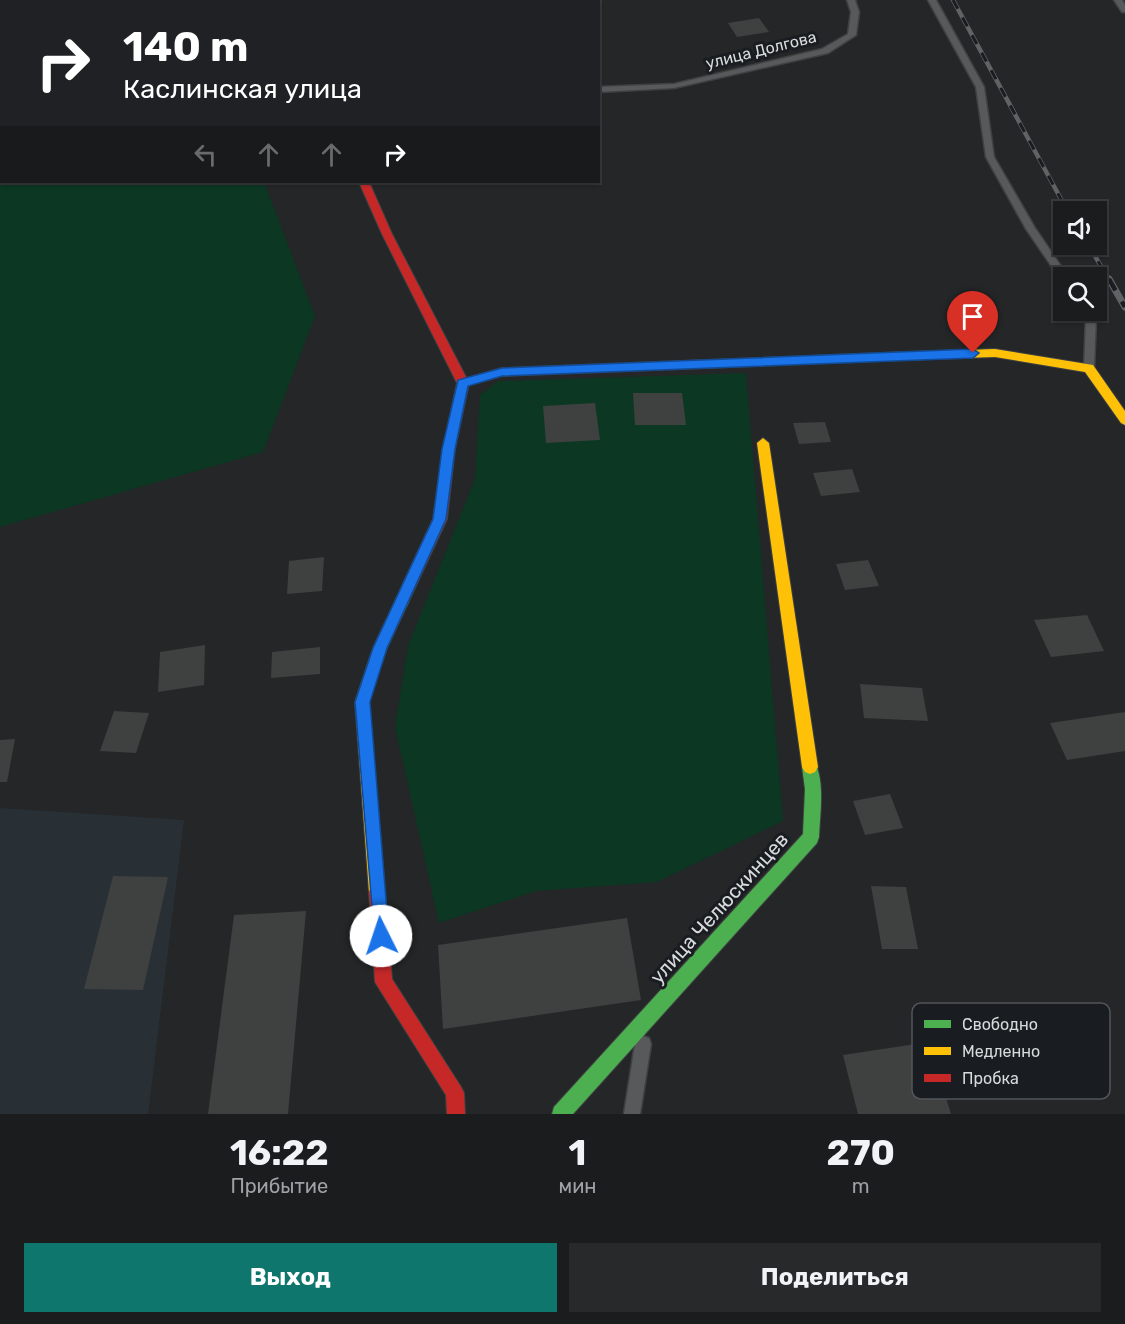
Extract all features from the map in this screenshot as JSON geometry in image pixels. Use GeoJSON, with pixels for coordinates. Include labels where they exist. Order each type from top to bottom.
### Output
{"type":"FeatureCollection","features":[{"type":"Feature","properties":{"kind":"street"},"geometry":{"type":"LineString","coordinates":[[364,183],[387,234],[463,383],[449,449],[440,519],[380,648],[362,702],[384,982],[455,1094],[456,1114]]}},
{"type":"Feature","properties":{"kind":"street"},"geometry":{"type":"LineString","coordinates":[[463,383],[502,372],[995,353],[1089,368],[1125,420]]}},
{"type":"Feature","properties":{"kind":"street","name":"улица Челюскинцев"},"geometry":{"type":"LineString","coordinates":[[561,1114],[811,837],[813,789],[763,443]]}},
{"type":"Feature","properties":{"kind":"lane","name":"улица Долгова"},"geometry":{"type":"LineString","coordinates":[[600,90],[674,86],[825,51],[852,35],[855,12],[851,0]]}},
{"type":"Feature","properties":{"kind":"lane"},"geometry":{"type":"LineString","coordinates":[[932,0],[980,87],[990,157],[1031,229],[1057,267]]}},
{"type":"Feature","properties":{"kind":"lane"},"geometry":{"type":"LineString","coordinates":[[1118,0],[1125,10]]}},
{"type":"Feature","properties":{"kind":"lane"},"geometry":{"type":"LineString","coordinates":[[1089,368],[1091,321]]}},
{"type":"Feature","properties":{"kind":"lane"},"geometry":{"type":"LineString","coordinates":[[632,1114],[646,1020]]}},
{"type":"Feature","properties":{"kind":"shaded area"},"geometry":{"type":"Polygon","coordinates":[[[0,808],[184,820],[148,1114],[0,1114],[0,808]]]}},
{"type":"Feature","properties":{"kind":"green space"},"geometry":{"type":"Polygon","coordinates":[[[0,183],[264,183],[315,316],[263,452],[0,527],[0,183]]]}},
{"type":"Feature","properties":{"kind":"green space"},"geometry":{"type":"Polygon","coordinates":[[[746,373],[783,821],[657,882],[536,891],[439,923],[395,727],[408,646],[475,479],[480,395],[498,381],[746,373]]]}},
{"type":"Feature","properties":{"kind":"building"},"geometry":{"type":"Polygon","coordinates":[[[759,18],[769,32],[737,37],[728,23],[759,18]]]}},
{"type":"Feature","properties":{"kind":"building"},"geometry":{"type":"Polygon","coordinates":[[[633,393],[682,393],[686,425],[635,425],[633,393]]]}},
{"type":"Feature","properties":{"kind":"building"},"geometry":{"type":"Polygon","coordinates":[[[595,403],[600,440],[546,443],[543,406],[595,403]]]}},
{"type":"Feature","properties":{"kind":"building"},"geometry":{"type":"Polygon","coordinates":[[[825,422],[831,442],[799,444],[793,423],[825,422]]]}},
{"type":"Feature","properties":{"kind":"building"},"geometry":{"type":"Polygon","coordinates":[[[852,469],[860,492],[821,496],[813,473],[852,469]]]}},
{"type":"Feature","properties":{"kind":"building"},"geometry":{"type":"Polygon","coordinates":[[[324,557],[322,591],[287,594],[289,561],[324,557]]]}},
{"type":"Feature","properties":{"kind":"building"},"geometry":{"type":"Polygon","coordinates":[[[868,560],[879,586],[845,590],[836,564],[868,560]]]}},
{"type":"Feature","properties":{"kind":"building"},"geometry":{"type":"Polygon","coordinates":[[[1087,615],[1104,651],[1051,657],[1034,620],[1087,615]]]}},
{"type":"Feature","properties":{"kind":"building"},"geometry":{"type":"Polygon","coordinates":[[[205,645],[204,685],[158,692],[160,652],[205,645]]]}},
{"type":"Feature","properties":{"kind":"building"},"geometry":{"type":"Polygon","coordinates":[[[320,647],[320,674],[271,678],[272,652],[320,647]]]}},
{"type":"Feature","properties":{"kind":"building"},"geometry":{"type":"Polygon","coordinates":[[[860,684],[922,688],[928,721],[864,718],[860,684]]]}},
{"type":"Feature","properties":{"kind":"building"},"geometry":{"type":"Polygon","coordinates":[[[114,711],[149,713],[136,753],[100,751],[114,711]]]}},
{"type":"Feature","properties":{"kind":"building"},"geometry":{"type":"Polygon","coordinates":[[[1125,712],[1125,751],[1067,760],[1050,723],[1125,712]]]}},
{"type":"Feature","properties":{"kind":"building"},"geometry":{"type":"Polygon","coordinates":[[[15,739],[7,782],[0,782],[0,740],[15,739]]]}},
{"type":"Feature","properties":{"kind":"building"},"geometry":{"type":"Polygon","coordinates":[[[890,794],[903,828],[865,835],[853,801],[890,794]]]}},
{"type":"Feature","properties":{"kind":"building"},"geometry":{"type":"Polygon","coordinates":[[[113,876],[168,877],[143,990],[84,989],[113,876]]]}},
{"type":"Feature","properties":{"kind":"building"},"geometry":{"type":"Polygon","coordinates":[[[871,886],[906,887],[918,949],[882,949],[871,886]]]}},
{"type":"Feature","properties":{"kind":"building"},"geometry":{"type":"Polygon","coordinates":[[[306,911],[288,1114],[208,1114],[234,915],[306,911]]]}},
{"type":"Feature","properties":{"kind":"building"},"geometry":{"type":"Polygon","coordinates":[[[627,918],[641,1000],[443,1029],[438,945],[627,918]]]}},
{"type":"Feature","properties":{"kind":"building"},"geometry":{"type":"Polygon","coordinates":[[[912,1045],[912,1099],[946,1099],[951,1114],[858,1114],[843,1055],[912,1045]]]}},
{"type":"Feature","properties":{"kind":"railway"},"geometry":{"type":"LineString","coordinates":[[953,0],[1062,201]]}},
{"type":"Feature","properties":{"kind":"railway"},"geometry":{"type":"LineString","coordinates":[[1094,255],[1109,280]]}},
{"type":"Feature","properties":{"kind":"railway"},"geometry":{"type":"LineString","coordinates":[[1109,279],[1125,307]]}},
{"type":"Feature","properties":{"kind":"traffic: fast"},"geometry":{"type":"LineString","coordinates":[[463,383],[502,372],[932,355]]}},
{"type":"Feature","properties":{"kind":"traffic: fast"},"geometry":{"type":"LineString","coordinates":[[561,1114],[811,837],[813,789],[810,767]]}},
{"type":"Feature","properties":{"kind":"traffic: slow"},"geometry":{"type":"LineString","coordinates":[[932,355],[995,353],[1089,368],[1125,420]]}},
{"type":"Feature","properties":{"kind":"traffic: slow"},"geometry":{"type":"LineString","coordinates":[[763,443],[810,767]]}},
{"type":"Feature","properties":{"kind":"traffic: slow"},"geometry":{"type":"LineString","coordinates":[[377,892],[362,702],[380,648],[402,601]]}},
{"type":"Feature","properties":{"kind":"traffic: jam"},"geometry":{"type":"LineString","coordinates":[[364,183],[387,234],[463,383],[449,449],[440,519],[402,601]]}},
{"type":"Feature","properties":{"kind":"traffic: jam"},"geometry":{"type":"LineString","coordinates":[[377,892],[384,982],[455,1093],[456,1114]]}},
{"type":"Feature","properties":{"kind":"route"},"geometry":{"type":"LineString","coordinates":[[381,936],[362,702],[380,648],[440,519],[449,449],[463,383],[502,372],[973,353]]}}]}
